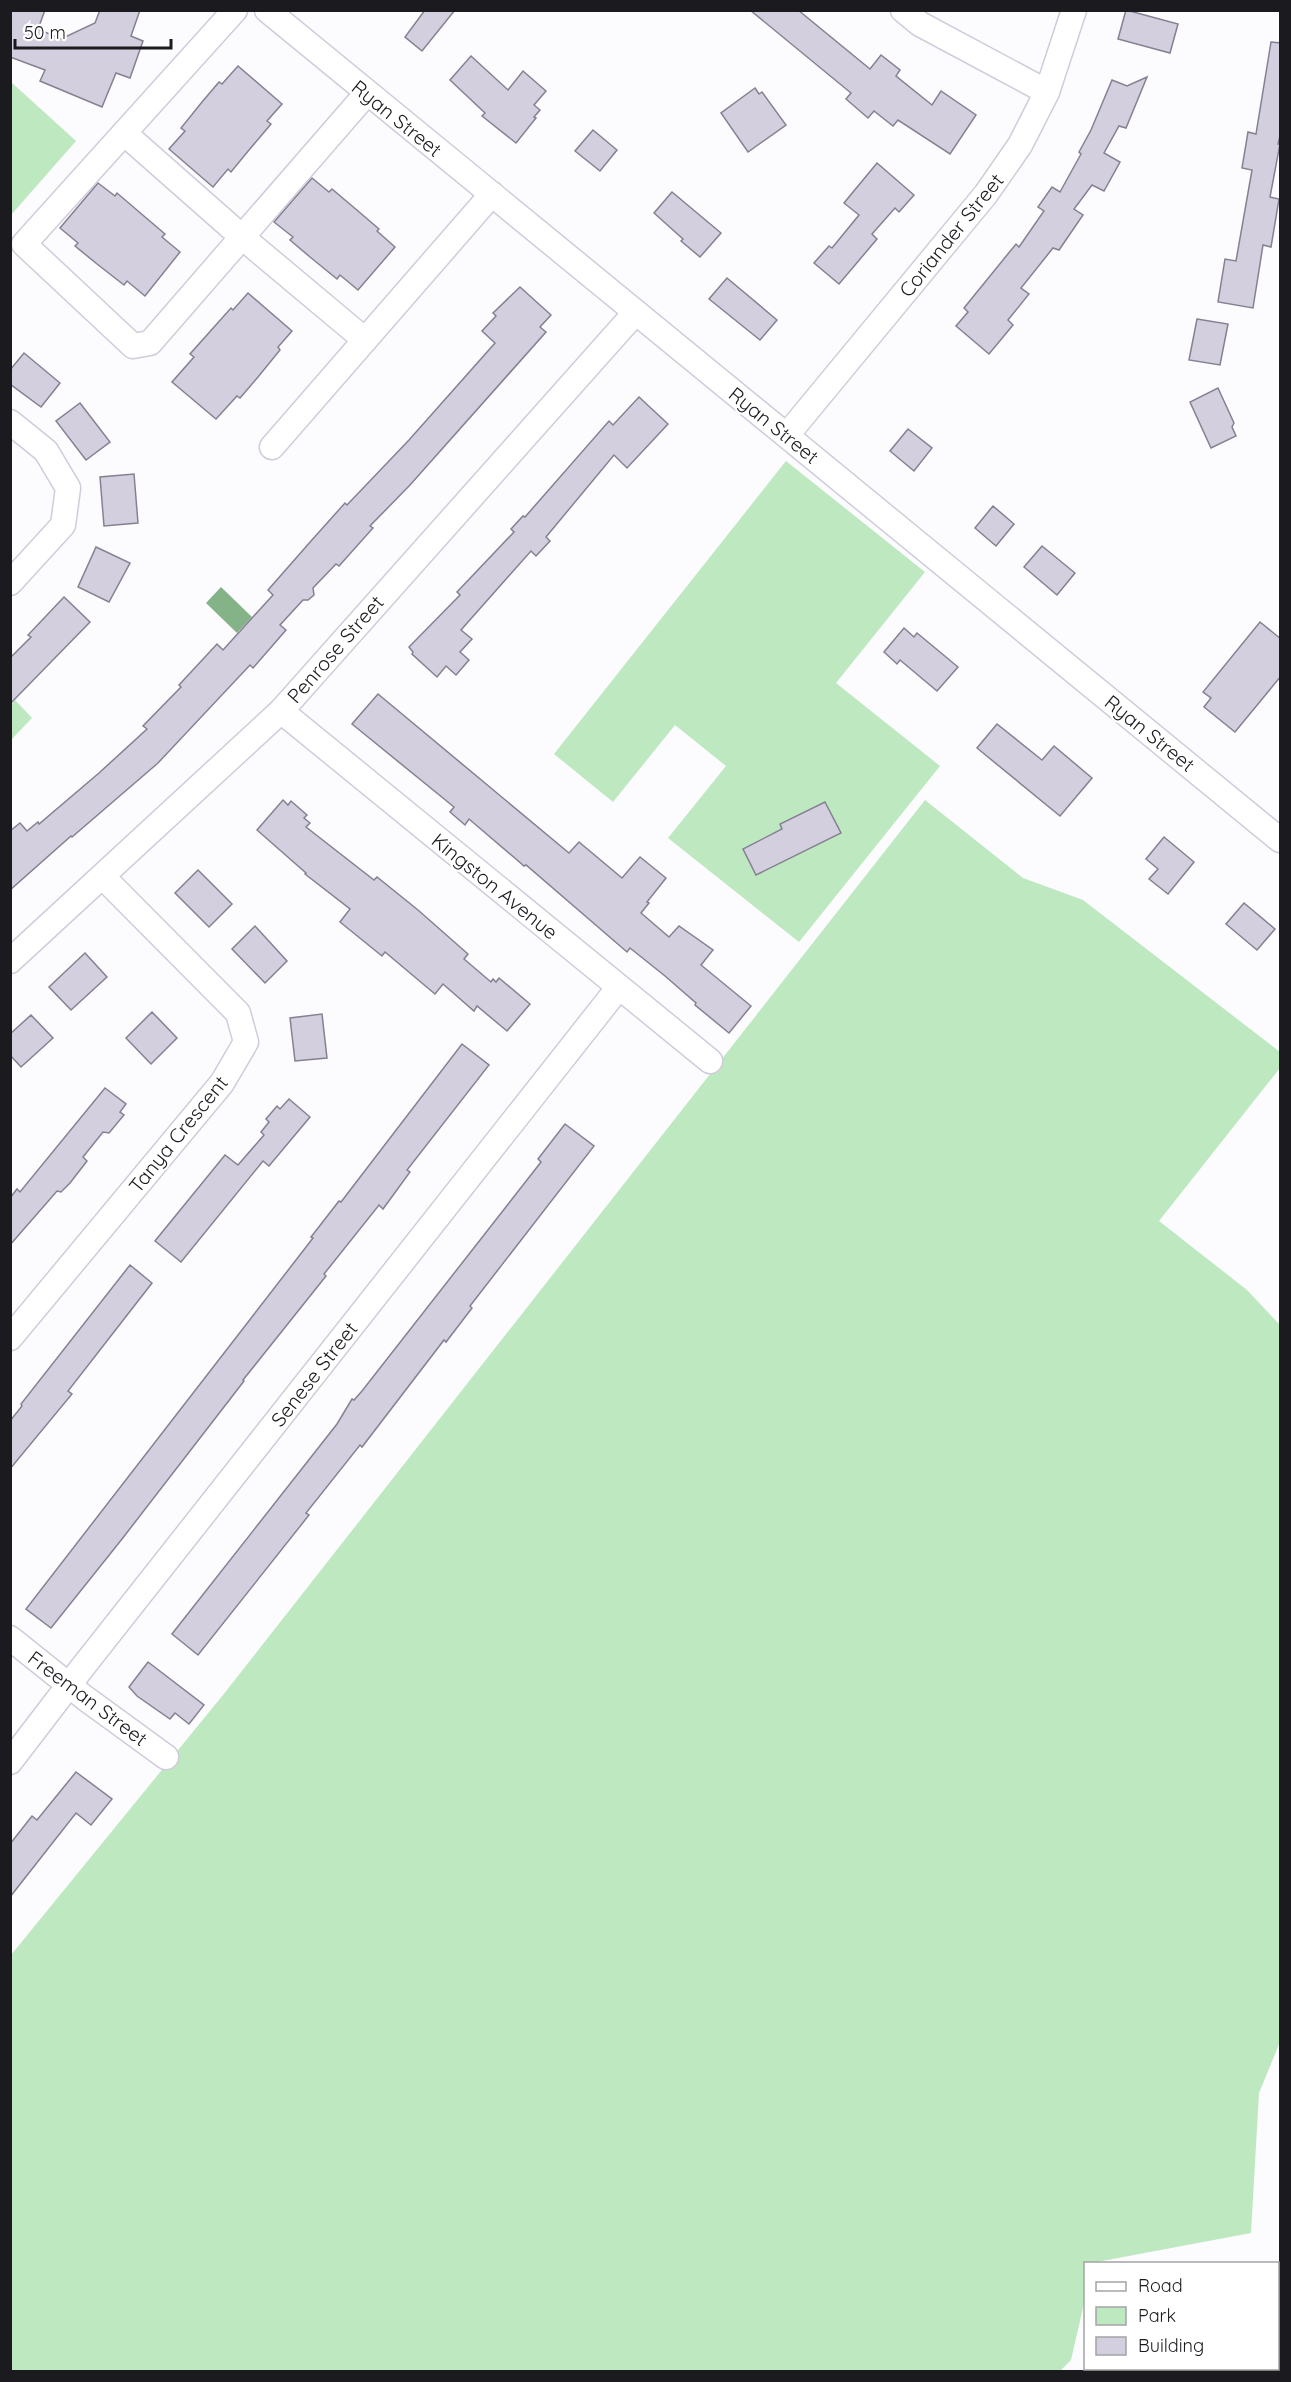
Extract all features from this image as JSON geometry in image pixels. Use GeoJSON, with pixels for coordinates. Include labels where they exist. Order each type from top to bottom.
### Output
{"type":"FeatureCollection","features":[{"type":"Feature","properties":{"kind":"street"},"geometry":{"type":"LineString","coordinates":[[235,10],[24,244],[133,346],[150,343],[367,93]]}},
{"type":"Feature","properties":{"kind":"street","name":"Ryan Street"},"geometry":{"type":"LineString","coordinates":[[267,10],[1281,840]]}},
{"type":"Feature","properties":{"kind":"street"},"geometry":{"type":"LineString","coordinates":[[903,10],[920,24],[1047,92]]}},
{"type":"Feature","properties":{"kind":"street","name":"Coriander Street"},"geometry":{"type":"LineString","coordinates":[[787,435],[986,194],[1020,145],[1047,92],[1074,10]]}},
{"type":"Feature","properties":{"kind":"street"},"geometry":{"type":"LineString","coordinates":[[124,133],[242,237],[365,340]]}},
{"type":"Feature","properties":{"kind":"street"},"geometry":{"type":"LineString","coordinates":[[272,447],[492,194]]}},
{"type":"Feature","properties":{"kind":"street","name":"Penrose Street"},"geometry":{"type":"LineString","coordinates":[[10,961],[280,711],[635,313]]}},
{"type":"Feature","properties":{"kind":"street"},"geometry":{"type":"LineString","coordinates":[[10,422],[46,451],[68,488],[63,525],[10,582]]}},
{"type":"Feature","properties":{"kind":"street","name":"Kingston Avenue"},"geometry":{"type":"LineString","coordinates":[[280,711],[710,1061]]}},
{"type":"Feature","properties":{"kind":"street","name":"Tanya Crescent"},"geometry":{"type":"LineString","coordinates":[[10,1338],[222,1083],[246,1042],[238,1013],[103,877]]}},
{"type":"Feature","properties":{"kind":"street","name":"Senese Street"},"geometry":{"type":"LineString","coordinates":[[10,1762],[619,987]]}},
{"type":"Feature","properties":{"kind":"street","name":"Freeman Street"},"geometry":{"type":"LineString","coordinates":[[10,1638],[166,1757]]}},
{"type":"Feature","properties":{"kind":"green space"},"geometry":{"type":"Polygon","coordinates":[[[11,82],[76,141],[11,215],[11,82]]]}},
{"type":"Feature","properties":{"kind":"green space"},"geometry":{"type":"Polygon","coordinates":[[[786,461],[925,572],[836,683],[940,766],[799,942],[668,838],[726,766],[675,725],[613,802],[554,754],[786,461]]]}},
{"type":"Feature","properties":{"kind":"green space"},"geometry":{"type":"Polygon","coordinates":[[[15,700],[32,718],[11,740],[11,705],[15,700]]]}},
{"type":"Feature","properties":{"kind":"green space"},"geometry":{"type":"Polygon","coordinates":[[[925,800],[1023,878],[1083,900],[1280,1052],[1280,1068],[1159,1221],[1247,1290],[1280,1325],[1280,2042],[1259,2093],[1251,2233],[1097,2262],[1084,2262],[1084,2303],[1071,2360],[1060,2371],[11,2372],[11,1955],[223,1695],[925,800]]]}},
{"type":"Feature","properties":{"kind":"shaded area"},"geometry":{"type":"Polygon","coordinates":[[[221,587],[252,617],[237,633],[206,603],[221,587]]]}},
{"type":"Feature","properties":{"kind":"building"},"geometry":{"type":"Polygon","coordinates":[[[10,10],[45,10],[38,29],[61,39],[95,23],[100,10],[140,10],[131,36],[143,41],[130,78],[116,73],[102,107],[40,81],[45,70],[10,57],[10,10]]]}},
{"type":"Feature","properties":{"kind":"building"},"geometry":{"type":"Polygon","coordinates":[[[425,10],[455,10],[422,51],[405,37],[425,10]]]}},
{"type":"Feature","properties":{"kind":"building"},"geometry":{"type":"Polygon","coordinates":[[[750,10],[798,10],[870,69],[881,55],[900,70],[896,76],[932,105],[941,91],[976,115],[950,154],[898,120],[893,126],[874,111],[868,118],[846,99],[851,93],[750,10]]]}},
{"type":"Feature","properties":{"kind":"building"},"geometry":{"type":"Polygon","coordinates":[[[1126,10],[1178,24],[1170,53],[1118,39],[1126,10]]]}},
{"type":"Feature","properties":{"kind":"building"},"geometry":{"type":"Polygon","coordinates":[[[1271,42],[1281,43],[1281,132],[1270,197],[1279,199],[1271,247],[1263,245],[1253,308],[1218,302],[1225,259],[1236,261],[1252,170],[1242,168],[1248,132],[1256,134],[1271,42]]]}},
{"type":"Feature","properties":{"kind":"building"},"geometry":{"type":"Polygon","coordinates":[[[471,56],[508,90],[523,71],[546,91],[534,105],[540,110],[534,117],[536,118],[516,143],[482,116],[485,113],[450,80],[471,56]]]}},
{"type":"Feature","properties":{"kind":"building"},"geometry":{"type":"Polygon","coordinates":[[[238,66],[282,104],[267,121],[271,124],[231,172],[228,169],[213,187],[169,149],[185,131],[181,128],[202,102],[219,82],[222,84],[238,66]]]}},
{"type":"Feature","properties":{"kind":"building"},"geometry":{"type":"Polygon","coordinates":[[[1147,77],[1126,128],[1119,126],[1104,153],[1120,162],[1104,191],[1092,185],[1074,209],[1083,215],[1059,250],[1053,248],[1021,288],[1029,294],[1008,320],[1013,325],[989,354],[956,326],[968,312],[964,308],[1016,244],[1019,247],[1044,211],[1038,207],[1052,187],[1060,192],[1081,154],[1079,152],[1112,80],[1127,86],[1147,77]]]}},
{"type":"Feature","properties":{"kind":"building"},"geometry":{"type":"Polygon","coordinates":[[[755,88],[759,94],[762,92],[786,125],[748,152],[721,113],[755,88]]]}},
{"type":"Feature","properties":{"kind":"building"},"geometry":{"type":"Polygon","coordinates":[[[593,130],[617,150],[600,171],[575,151],[593,130]]]}},
{"type":"Feature","properties":{"kind":"building"},"geometry":{"type":"Polygon","coordinates":[[[877,163],[914,195],[899,212],[895,208],[872,234],[877,239],[839,284],[814,263],[829,246],[832,248],[859,215],[844,203],[877,163]]]}},
{"type":"Feature","properties":{"kind":"building"},"geometry":{"type":"Polygon","coordinates":[[[312,178],[329,192],[332,189],[379,229],[377,231],[395,247],[358,290],[340,275],[337,279],[290,240],[293,237],[274,222],[312,178]]]}},
{"type":"Feature","properties":{"kind":"building"},"geometry":{"type":"Polygon","coordinates":[[[98,183],[115,196],[117,193],[165,234],[162,237],[180,252],[145,296],[127,281],[124,285],[97,264],[75,246],[78,243],[60,228],[98,183]]]}},
{"type":"Feature","properties":{"kind":"building"},"geometry":{"type":"Polygon","coordinates":[[[672,192],[721,233],[700,257],[654,213],[672,192]]]}},
{"type":"Feature","properties":{"kind":"building"},"geometry":{"type":"Polygon","coordinates":[[[727,278],[777,320],[760,340],[709,299],[727,278]]]}},
{"type":"Feature","properties":{"kind":"building"},"geometry":{"type":"Polygon","coordinates":[[[520,287],[551,315],[540,327],[546,332],[410,485],[370,526],[373,528],[339,566],[336,564],[313,588],[314,595],[308,600],[303,600],[280,625],[286,630],[253,668],[250,665],[158,763],[10,890],[10,831],[20,823],[27,831],[38,822],[39,824],[147,729],[143,726],[181,687],[179,685],[217,644],[223,650],[273,595],[268,590],[311,541],[345,503],[347,505],[409,440],[495,343],[482,331],[496,316],[493,313],[520,287]]]}},
{"type":"Feature","properties":{"kind":"building"},"geometry":{"type":"Polygon","coordinates":[[[248,293],[292,331],[278,347],[280,350],[240,398],[237,396],[216,419],[172,382],[194,357],[190,354],[231,308],[233,310],[248,293]]]}},
{"type":"Feature","properties":{"kind":"building"},"geometry":{"type":"Polygon","coordinates":[[[1197,319],[1228,324],[1220,365],[1189,360],[1197,319]]]}},
{"type":"Feature","properties":{"kind":"building"},"geometry":{"type":"Polygon","coordinates":[[[24,353],[60,383],[41,407],[10,384],[10,370],[24,353]]]}},
{"type":"Feature","properties":{"kind":"building"},"geometry":{"type":"Polygon","coordinates":[[[1218,388],[1234,423],[1232,427],[1236,436],[1211,448],[1190,402],[1218,388]]]}},
{"type":"Feature","properties":{"kind":"building"},"geometry":{"type":"Polygon","coordinates":[[[639,397],[668,424],[627,468],[614,455],[546,537],[550,541],[536,556],[531,551],[461,630],[472,639],[460,652],[469,660],[456,675],[446,666],[437,677],[412,654],[409,647],[460,595],[457,592],[514,532],[511,529],[523,516],[525,517],[609,421],[613,425],[639,397]]]}},
{"type":"Feature","properties":{"kind":"building"},"geometry":{"type":"Polygon","coordinates":[[[80,403],[110,442],[86,460],[56,421],[80,403]]]}},
{"type":"Feature","properties":{"kind":"building"},"geometry":{"type":"Polygon","coordinates":[[[908,429],[932,448],[914,471],[890,451],[908,429]]]}},
{"type":"Feature","properties":{"kind":"building"},"geometry":{"type":"Polygon","coordinates":[[[134,474],[138,523],[104,526],[100,477],[134,474]]]}},
{"type":"Feature","properties":{"kind":"building"},"geometry":{"type":"Polygon","coordinates":[[[993,506],[1014,524],[996,546],[975,528],[993,506]]]}},
{"type":"Feature","properties":{"kind":"building"},"geometry":{"type":"Polygon","coordinates":[[[1042,546],[1075,573],[1057,595],[1024,567],[1042,546]]]}},
{"type":"Feature","properties":{"kind":"building"},"geometry":{"type":"Polygon","coordinates":[[[96,547],[130,563],[109,602],[78,587],[96,547]]]}},
{"type":"Feature","properties":{"kind":"building"},"geometry":{"type":"Polygon","coordinates":[[[64,597],[90,622],[10,704],[10,658],[31,637],[28,635],[64,597]]]}},
{"type":"Feature","properties":{"kind":"building"},"geometry":{"type":"Polygon","coordinates":[[[1260,622],[1281,639],[1281,676],[1235,732],[1204,707],[1211,698],[1203,692],[1260,622]]]}},
{"type":"Feature","properties":{"kind":"building"},"geometry":{"type":"Polygon","coordinates":[[[904,628],[914,637],[917,633],[958,667],[937,691],[900,660],[897,664],[884,652],[904,628]]]}},
{"type":"Feature","properties":{"kind":"building"},"geometry":{"type":"Polygon","coordinates":[[[378,694],[569,853],[579,842],[622,878],[640,857],[666,878],[641,913],[669,937],[679,926],[713,950],[701,965],[751,1006],[729,1033],[665,976],[630,948],[627,952],[469,819],[465,825],[450,812],[454,807],[352,724],[378,694]]]}},
{"type":"Feature","properties":{"kind":"building"},"geometry":{"type":"Polygon","coordinates":[[[997,724],[1042,760],[1054,746],[1092,778],[1060,816],[977,748],[997,724]]]}},
{"type":"Feature","properties":{"kind":"building"},"geometry":{"type":"Polygon","coordinates":[[[283,800],[288,805],[291,801],[307,815],[304,818],[310,823],[306,827],[374,880],[377,877],[418,910],[468,954],[464,959],[491,982],[493,979],[496,982],[499,978],[530,1004],[507,1031],[477,1006],[474,1011],[443,984],[435,994],[385,952],[382,956],[340,922],[350,909],[305,874],[257,830],[283,800]]]}},
{"type":"Feature","properties":{"kind":"building"},"geometry":{"type":"Polygon","coordinates":[[[825,802],[841,833],[756,875],[743,849],[782,829],[780,824],[825,802]]]}},
{"type":"Feature","properties":{"kind":"building"},"geometry":{"type":"Polygon","coordinates":[[[1164,837],[1194,862],[1168,894],[1149,879],[1158,869],[1146,859],[1164,837]]]}},
{"type":"Feature","properties":{"kind":"building"},"geometry":{"type":"Polygon","coordinates":[[[198,870],[232,904],[209,927],[175,893],[198,870]]]}},
{"type":"Feature","properties":{"kind":"building"},"geometry":{"type":"Polygon","coordinates":[[[1244,903],[1275,929],[1257,950],[1226,924],[1244,903]]]}},
{"type":"Feature","properties":{"kind":"building"},"geometry":{"type":"Polygon","coordinates":[[[255,926],[287,961],[265,983],[232,949],[255,926]]]}},
{"type":"Feature","properties":{"kind":"building"},"geometry":{"type":"Polygon","coordinates":[[[85,953],[107,977],[71,1010],[49,987],[85,953]]]}},
{"type":"Feature","properties":{"kind":"building"},"geometry":{"type":"Polygon","coordinates":[[[152,1012],[177,1038],[151,1064],[126,1038],[152,1012]]]}},
{"type":"Feature","properties":{"kind":"building"},"geometry":{"type":"Polygon","coordinates":[[[322,1014],[327,1058],[295,1061],[290,1018],[322,1014]]]}},
{"type":"Feature","properties":{"kind":"building"},"geometry":{"type":"Polygon","coordinates":[[[31,1015],[53,1038],[21,1067],[10,1055],[10,1034],[31,1015]]]}},
{"type":"Feature","properties":{"kind":"building"},"geometry":{"type":"Polygon","coordinates":[[[462,1044],[489,1065],[407,1170],[410,1172],[383,1209],[379,1205],[324,1274],[326,1276],[51,1628],[26,1609],[462,1044]]]}},
{"type":"Feature","properties":{"kind":"building"},"geometry":{"type":"Polygon","coordinates":[[[105,1088],[126,1104],[120,1112],[124,1115],[109,1133],[103,1132],[83,1157],[87,1161],[70,1183],[61,1192],[57,1191],[10,1245],[10,1198],[17,1189],[20,1192],[105,1088]]]}},
{"type":"Feature","properties":{"kind":"building"},"geometry":{"type":"Polygon","coordinates":[[[289,1099],[310,1117],[269,1166],[263,1161],[181,1262],[155,1241],[225,1155],[238,1165],[264,1135],[261,1132],[269,1122],[266,1119],[277,1106],[280,1109],[289,1099]]]}},
{"type":"Feature","properties":{"kind":"building"},"geometry":{"type":"Polygon","coordinates":[[[565,1124],[594,1146],[470,1306],[472,1308],[446,1342],[444,1340],[362,1447],[360,1445],[306,1513],[309,1515],[198,1655],[172,1634],[337,1424],[352,1399],[354,1400],[362,1391],[541,1162],[538,1159],[565,1124]]]}},
{"type":"Feature","properties":{"kind":"building"},"geometry":{"type":"Polygon","coordinates":[[[130,1265],[152,1283],[68,1391],[72,1394],[10,1469],[10,1421],[130,1265]]]}},
{"type":"Feature","properties":{"kind":"building"},"geometry":{"type":"Polygon","coordinates":[[[148,1662],[204,1705],[189,1724],[175,1713],[170,1719],[137,1696],[129,1687],[148,1662]]]}},
{"type":"Feature","properties":{"kind":"building"},"geometry":{"type":"Polygon","coordinates":[[[76,1772],[112,1799],[91,1825],[76,1813],[10,1897],[10,1844],[32,1816],[37,1820],[76,1772]]]}}]}
